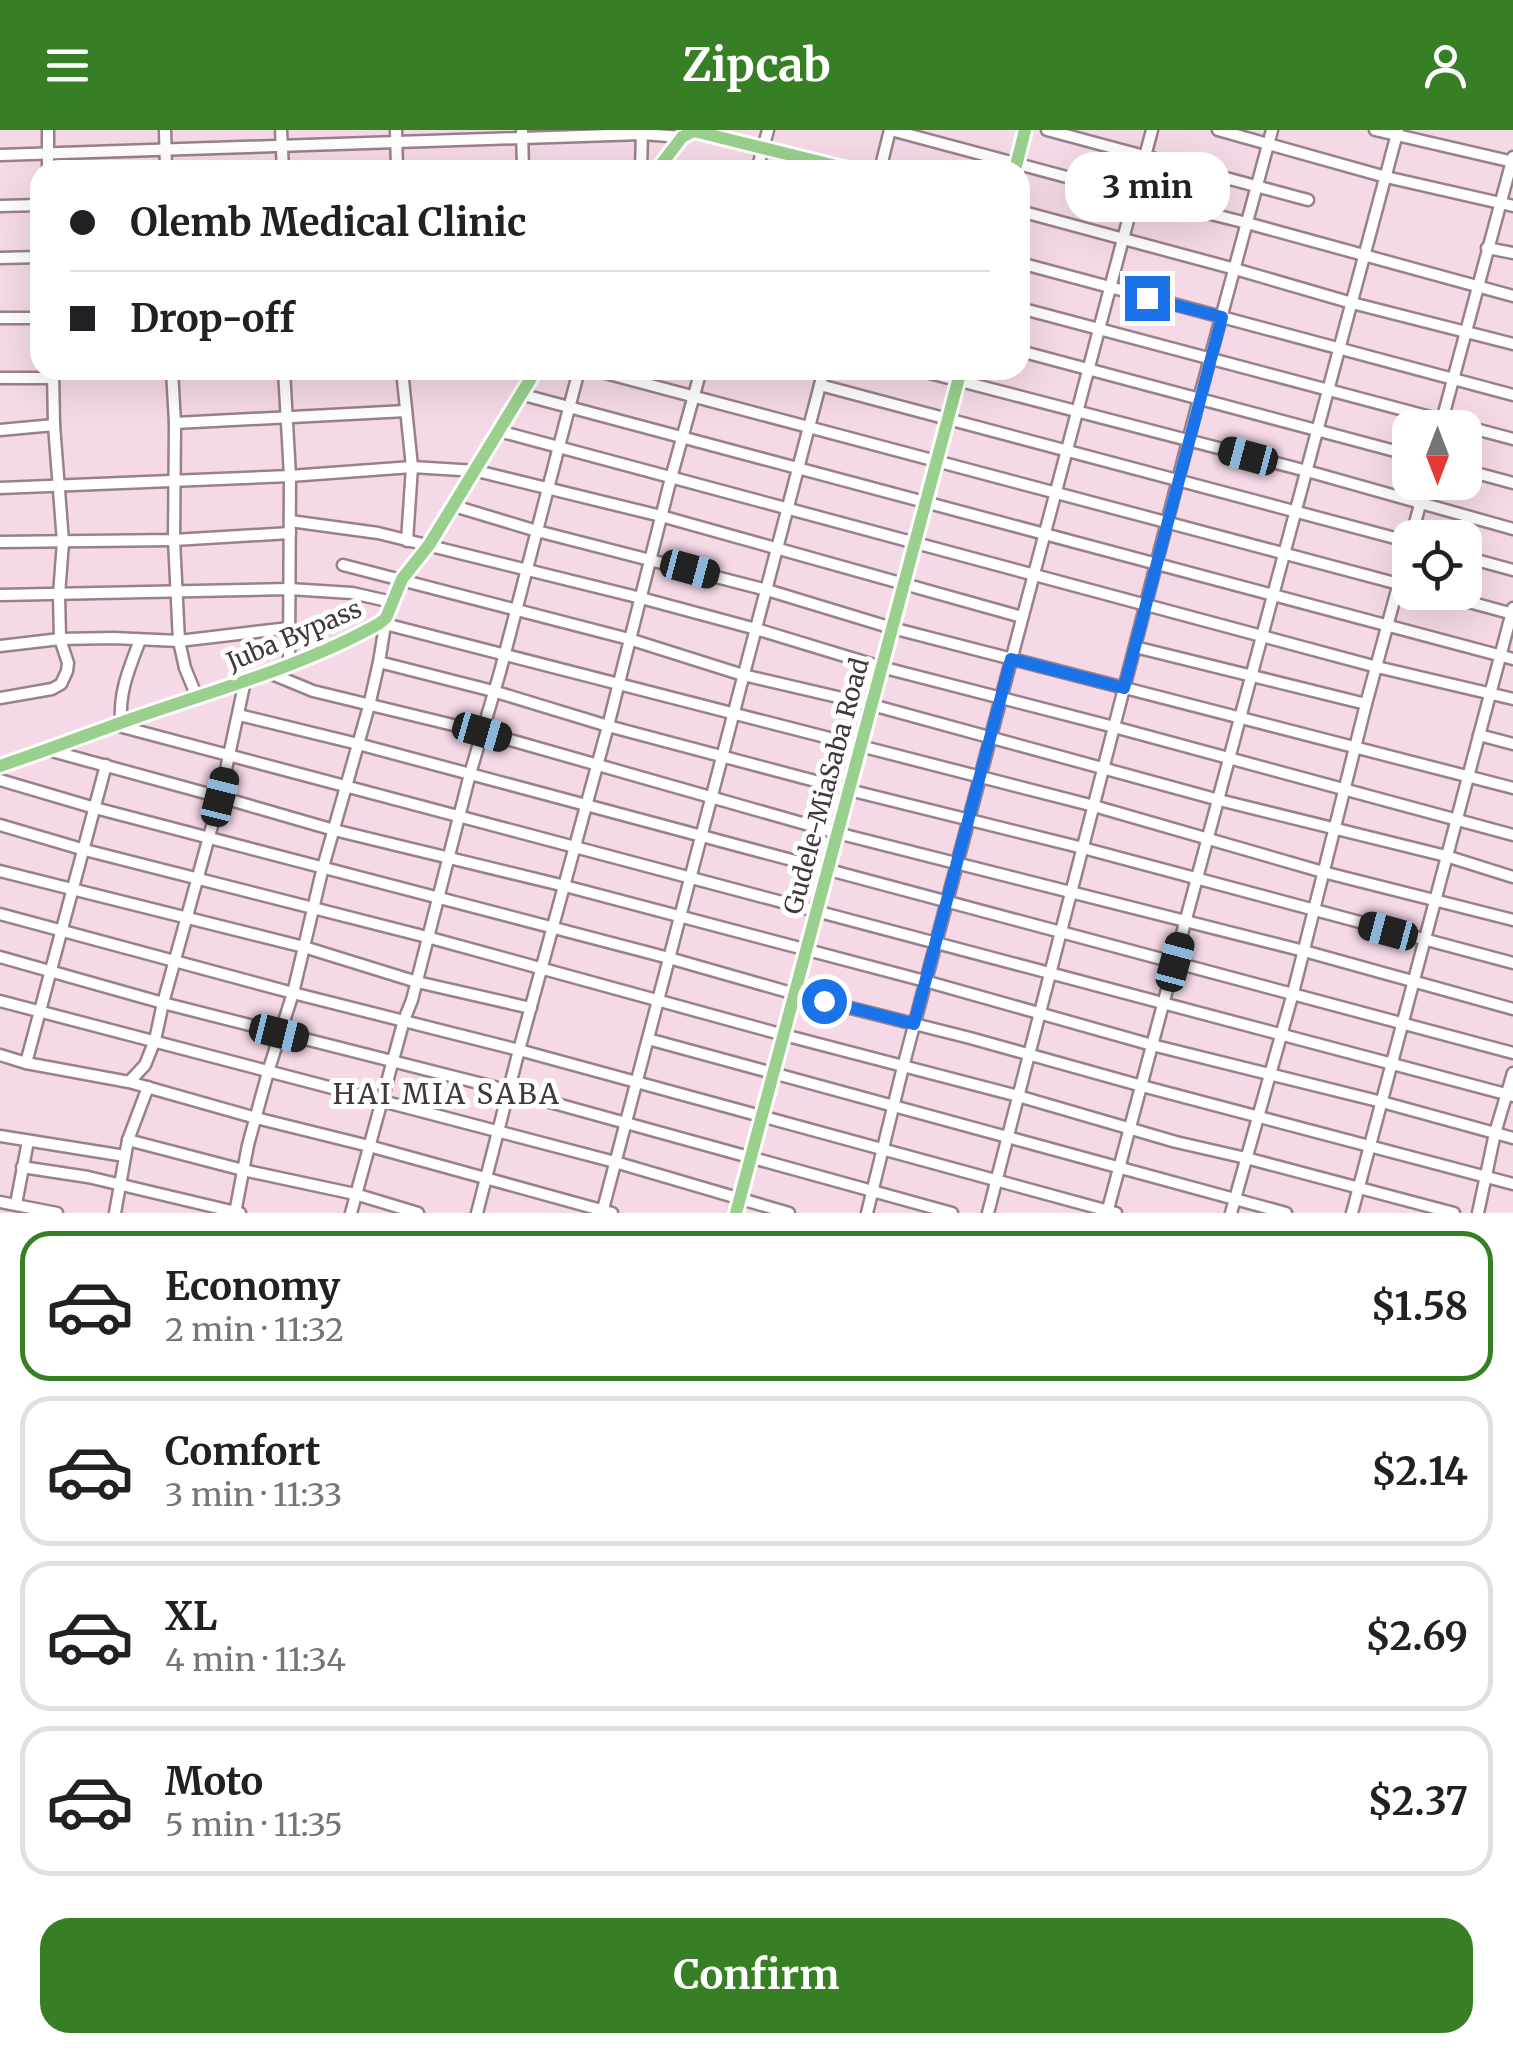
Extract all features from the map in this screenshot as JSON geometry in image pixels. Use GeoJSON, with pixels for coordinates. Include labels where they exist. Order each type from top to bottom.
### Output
{"type":"FeatureCollection","features":[{"type":"Feature","properties":{"kind":"main road"},"geometry":{"type":"LineString","coordinates":[[1018,160],[1025,130]]}},
{"type":"Feature","properties":{"kind":"main road"},"geometry":{"type":"LineString","coordinates":[[668,160],[690,133],[812,160]]}},
{"type":"Feature","properties":{"kind":"main road","name":"Juba Bypass"},"geometry":{"type":"LineString","coordinates":[[0,766],[245,681],[386,621],[402,579],[429,546],[477,471],[529,380]]}},
{"type":"Feature","properties":{"kind":"main road","name":"Gudele-MiaSaba Road"},"geometry":{"type":"LineString","coordinates":[[738,1206],[958,380]]}},
{"type":"Feature","properties":{"kind":"street"},"geometry":{"type":"LineString","coordinates":[[48,130],[48,160]]}},
{"type":"Feature","properties":{"kind":"street"},"geometry":{"type":"LineString","coordinates":[[165,130],[166,160]]}},
{"type":"Feature","properties":{"kind":"street"},"geometry":{"type":"LineString","coordinates":[[281,130],[283,160]]}},
{"type":"Feature","properties":{"kind":"street"},"geometry":{"type":"LineString","coordinates":[[760,160],[768,130]]}},
{"type":"Feature","properties":{"kind":"street"},"geometry":{"type":"LineString","coordinates":[[882,160],[890,130],[995,160]]}},
{"type":"Feature","properties":{"kind":"street"},"geometry":{"type":"LineString","coordinates":[[1047,130],[1308,200]]}},
{"type":"Feature","properties":{"kind":"street"},"geometry":{"type":"LineString","coordinates":[[867,1213],[902,1066],[1152,130]]}},
{"type":"Feature","properties":{"kind":"street"},"geometry":{"type":"LineString","coordinates":[[1218,130],[1386,177],[1513,206]]}},
{"type":"Feature","properties":{"kind":"street"},"geometry":{"type":"LineString","coordinates":[[988,1213],[1272,130]]}},
{"type":"Feature","properties":{"kind":"street"},"geometry":{"type":"LineString","coordinates":[[1375,130],[1513,160],[1444,410]]}},
{"type":"Feature","properties":{"kind":"street"},"geometry":{"type":"LineString","coordinates":[[641,160],[642,132]]}},
{"type":"Feature","properties":{"kind":"street"},"geometry":{"type":"LineString","coordinates":[[0,155],[282,146],[396,136],[690,133]]}},
{"type":"Feature","properties":{"kind":"street"},"geometry":{"type":"LineString","coordinates":[[522,134],[522,160]]}},
{"type":"Feature","properties":{"kind":"street"},"geometry":{"type":"LineString","coordinates":[[0,914],[519,1050],[1111,1212],[1152,1045],[1398,134]]}},
{"type":"Feature","properties":{"kind":"street"},"geometry":{"type":"LineString","coordinates":[[1030,170],[1247,222],[1513,296]]}},
{"type":"Feature","properties":{"kind":"street"},"geometry":{"type":"LineString","coordinates":[[0,206],[30,204]]}},
{"type":"Feature","properties":{"kind":"street"},"geometry":{"type":"LineString","coordinates":[[1030,215],[1513,344]]}},
{"type":"Feature","properties":{"kind":"street"},"geometry":{"type":"LineString","coordinates":[[1487,248],[1513,253]]}},
{"type":"Feature","properties":{"kind":"street"},"geometry":{"type":"LineString","coordinates":[[0,258],[30,257]]}},
{"type":"Feature","properties":{"kind":"street"},"geometry":{"type":"LineString","coordinates":[[1030,266],[1513,395]]}},
{"type":"Feature","properties":{"kind":"street"},"geometry":{"type":"LineString","coordinates":[[1030,311],[1394,410]]}},
{"type":"Feature","properties":{"kind":"street"},"geometry":{"type":"LineString","coordinates":[[0,318],[30,318]]}},
{"type":"Feature","properties":{"kind":"street"},"geometry":{"type":"LineString","coordinates":[[1030,354],[1392,450]]}},
{"type":"Feature","properties":{"kind":"street"},"geometry":{"type":"LineString","coordinates":[[0,378],[30,376]]}},
{"type":"Feature","properties":{"kind":"street"},"geometry":{"type":"LineString","coordinates":[[0,698],[58,686],[67,671],[60,639],[63,542],[53,380]]}},
{"type":"Feature","properties":{"kind":"street"},"geometry":{"type":"LineString","coordinates":[[173,380],[179,642],[196,697]]}},
{"type":"Feature","properties":{"kind":"street"},"geometry":{"type":"LineString","coordinates":[[285,380],[290,476],[289,664]]}},
{"type":"Feature","properties":{"kind":"street"},"geometry":{"type":"LineString","coordinates":[[403,380],[412,467],[407,541]]}},
{"type":"Feature","properties":{"kind":"street"},"geometry":{"type":"LineString","coordinates":[[351,1213],[417,982],[577,380]]}},
{"type":"Feature","properties":{"kind":"street"},"geometry":{"type":"LineString","coordinates":[[630,380],[1392,582]]}},
{"type":"Feature","properties":{"kind":"street"},"geometry":{"type":"LineString","coordinates":[[478,1213],[698,380]]}},
{"type":"Feature","properties":{"kind":"street"},"geometry":{"type":"LineString","coordinates":[[0,1055],[130,1082],[606,1212],[636,1082],[821,380]]}},
{"type":"Feature","properties":{"kind":"street"},"geometry":{"type":"LineString","coordinates":[[975,380],[1513,529]]}},
{"type":"Feature","properties":{"kind":"street"},"geometry":{"type":"LineString","coordinates":[[820,385],[1392,536]]}},
{"type":"Feature","properties":{"kind":"street"},"geometry":{"type":"LineString","coordinates":[[520,394],[1507,657]]}},
{"type":"Feature","properties":{"kind":"street"},"geometry":{"type":"LineString","coordinates":[[175,423],[406,410]]}},
{"type":"Feature","properties":{"kind":"street"},"geometry":{"type":"LineString","coordinates":[[0,430],[54,425]]}},
{"type":"Feature","properties":{"kind":"street"},"geometry":{"type":"LineString","coordinates":[[499,432],[1377,667],[1513,699]]}},
{"type":"Feature","properties":{"kind":"street"},"geometry":{"type":"LineString","coordinates":[[1482,433],[1513,439]]}},
{"type":"Feature","properties":{"kind":"street"},"geometry":{"type":"LineString","coordinates":[[0,488],[412,467],[477,471],[662,516],[1022,617]]}},
{"type":"Feature","properties":{"kind":"street"},"geometry":{"type":"LineString","coordinates":[[1482,474],[1513,482]]}},
{"type":"Feature","properties":{"kind":"street"},"geometry":{"type":"LineString","coordinates":[[1416,520],[1422,500]]}},
{"type":"Feature","properties":{"kind":"street"},"geometry":{"type":"LineString","coordinates":[[454,506],[767,590],[892,628],[1513,788]]}},
{"type":"Feature","properties":{"kind":"street"},"geometry":{"type":"LineString","coordinates":[[290,520],[378,533],[641,598],[1513,835]]}},
{"type":"Feature","properties":{"kind":"street"},"geometry":{"type":"LineString","coordinates":[[0,542],[174,540],[290,533]]}},
{"type":"Feature","properties":{"kind":"street"},"geometry":{"type":"LineString","coordinates":[[1482,562],[1513,570]]}},
{"type":"Feature","properties":{"kind":"street"},"geometry":{"type":"LineString","coordinates":[[343,565],[1513,876]]}},
{"type":"Feature","properties":{"kind":"street"},"geometry":{"type":"LineString","coordinates":[[0,595],[289,589],[352,593],[392,602]]}},
{"type":"Feature","properties":{"kind":"street"},"geometry":{"type":"LineString","coordinates":[[1352,1213],[1478,735],[1507,657],[1512,612],[1482,604]]}},
{"type":"Feature","properties":{"kind":"street"},"geometry":{"type":"LineString","coordinates":[[1231,1213],[1282,1036],[1366,704],[1395,610]]}},
{"type":"Feature","properties":{"kind":"street"},"geometry":{"type":"LineString","coordinates":[[22,1166],[121,1184],[237,1212],[256,1118],[294,993],[323,868],[380,662],[386,621],[1513,920]]}},
{"type":"Feature","properties":{"kind":"street"},"geometry":{"type":"LineString","coordinates":[[0,646],[60,639],[179,642],[289,628]]}},
{"type":"Feature","properties":{"kind":"street"},"geometry":{"type":"LineString","coordinates":[[140,640],[123,682],[117,724],[1510,1095]]}},
{"type":"Feature","properties":{"kind":"street"},"geometry":{"type":"LineString","coordinates":[[1135,647],[1366,704]]}},
{"type":"Feature","properties":{"kind":"street"},"geometry":{"type":"LineString","coordinates":[[380,662],[608,726],[1513,963]]}},
{"type":"Feature","properties":{"kind":"street"},"geometry":{"type":"LineString","coordinates":[[267,672],[313,691],[368,706],[482,732],[838,833],[1304,951],[1513,1009]]}},
{"type":"Feature","properties":{"kind":"street"},"geometry":{"type":"LineString","coordinates":[[130,1082],[145,1065],[155,1040],[210,837],[245,681]]}},
{"type":"Feature","properties":{"kind":"street"},"geometry":{"type":"LineString","coordinates":[[240,715],[1513,1053]]}},
{"type":"Feature","properties":{"kind":"street"},"geometry":{"type":"LineString","coordinates":[[1478,735],[1513,744]]}},
{"type":"Feature","properties":{"kind":"street"},"geometry":{"type":"LineString","coordinates":[[48,750],[334,830],[565,886],[1513,1138]]}},
{"type":"Feature","properties":{"kind":"street"},"geometry":{"type":"LineString","coordinates":[[26,1063],[106,765]]}},
{"type":"Feature","properties":{"kind":"street"},"geometry":{"type":"LineString","coordinates":[[0,780],[1513,1184]]}},
{"type":"Feature","properties":{"kind":"street"},"geometry":{"type":"LineString","coordinates":[[0,825],[1018,1096],[1176,1142],[1454,1213]]}},
{"type":"Feature","properties":{"kind":"street"},"geometry":{"type":"LineString","coordinates":[[0,870],[304,947],[417,982],[531,1008]]}},
{"type":"Feature","properties":{"kind":"street"},"geometry":{"type":"LineString","coordinates":[[0,957],[626,1122],[952,1213]]}},
{"type":"Feature","properties":{"kind":"street"},"geometry":{"type":"LineString","coordinates":[[0,1001],[616,1162],[738,1206],[789,1213]]}},
{"type":"Feature","properties":{"kind":"street"},"geometry":{"type":"LineString","coordinates":[[648,1039],[1286,1213]]}},
{"type":"Feature","properties":{"kind":"street"},"geometry":{"type":"LineString","coordinates":[[1478,1213],[1513,1074]]}},
{"type":"Feature","properties":{"kind":"street"},"geometry":{"type":"LineString","coordinates":[[115,1213],[128,1140],[148,1088]]}},
{"type":"Feature","properties":{"kind":"street"},"geometry":{"type":"LineString","coordinates":[[0,1136],[125,1156]]}},
{"type":"Feature","properties":{"kind":"street"},"geometry":{"type":"LineString","coordinates":[[128,1140],[355,1194],[418,1213]]}},
{"type":"Feature","properties":{"kind":"street"},"geometry":{"type":"LineString","coordinates":[[16,1204],[28,1141]]}},
{"type":"Feature","properties":{"kind":"street"},"geometry":{"type":"LineString","coordinates":[[0,1202],[57,1213]]}},
{"type":"Feature","properties":{"kind":"district","name":"HAI MIA SABA"},"geometry":{"type":"Point","coordinates":[447,1094]}},
{"type":"Feature","properties":{"kind":"route"},"geometry":{"type":"LineString","coordinates":[[824,1001],[914,1024],[1011,659],[1124,688],[1222,317],[1147,298]]}}]}
